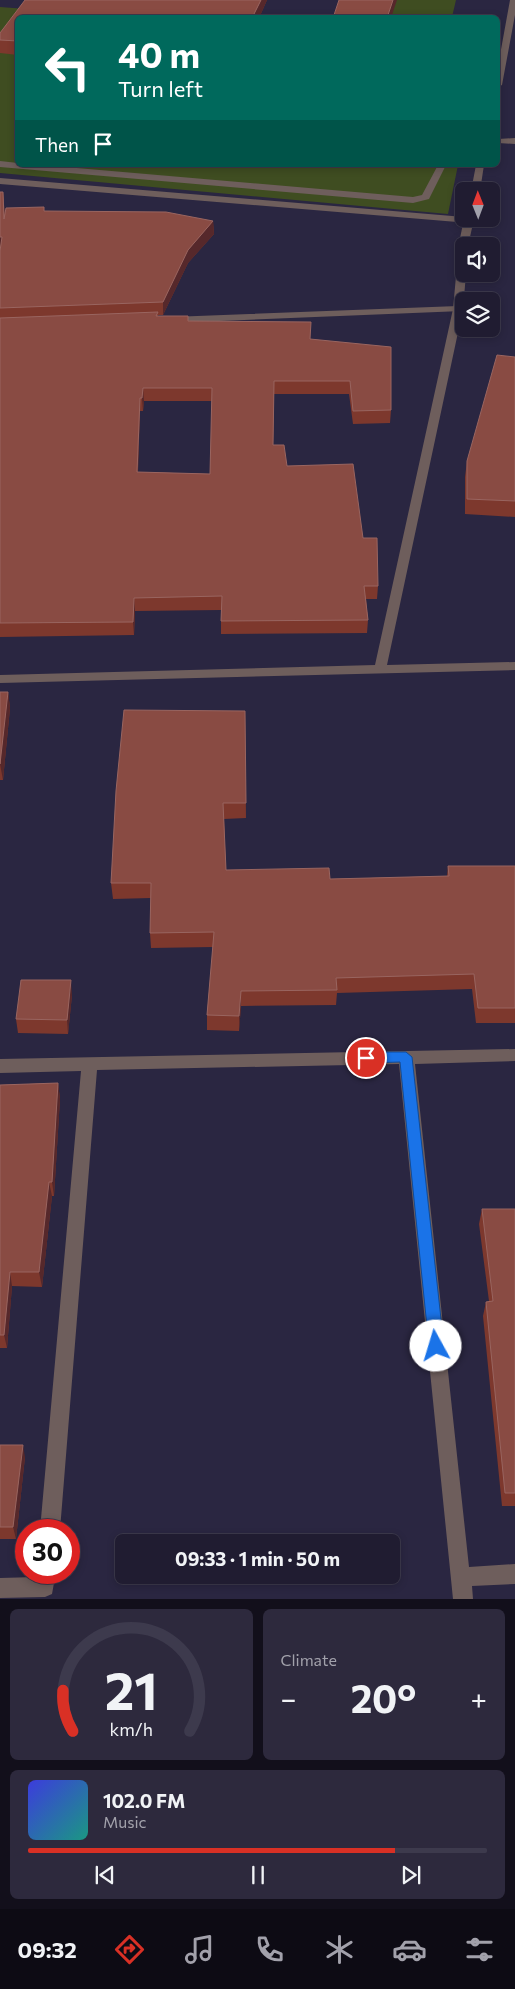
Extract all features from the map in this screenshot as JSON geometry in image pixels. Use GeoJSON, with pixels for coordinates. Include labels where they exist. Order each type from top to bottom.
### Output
{"type":"FeatureCollection","features":[{"type":"Feature","properties":{"kind":"street"},"geometry":{"type":"LineString","coordinates":[[500,74],[514,0]]}},
{"type":"Feature","properties":{"kind":"street"},"geometry":{"type":"LineString","coordinates":[[500,141],[515,141]]}},
{"type":"Feature","properties":{"kind":"street"},"geometry":{"type":"LineString","coordinates":[[0,164],[15,165]]}},
{"type":"Feature","properties":{"kind":"street"},"geometry":{"type":"LineString","coordinates":[[34,167],[413,200],[426,197],[441,167]]}},
{"type":"Feature","properties":{"kind":"street"},"geometry":{"type":"LineString","coordinates":[[477,182],[480,167]]}},
{"type":"Feature","properties":{"kind":"street"},"geometry":{"type":"LineString","coordinates":[[0,181],[455,218]]}},
{"type":"Feature","properties":{"kind":"street"},"geometry":{"type":"LineString","coordinates":[[460,292],[467,228]]}},
{"type":"Feature","properties":{"kind":"street"},"geometry":{"type":"LineString","coordinates":[[159,320],[455,309]]}},
{"type":"Feature","properties":{"kind":"street"},"geometry":{"type":"LineString","coordinates":[[380,670],[455,323]]}},
{"type":"Feature","properties":{"kind":"street"},"geometry":{"type":"LineString","coordinates":[[0,679],[515,666]]}},
{"type":"Feature","properties":{"kind":"street"},"geometry":{"type":"LineString","coordinates":[[0,1066],[515,1055]]}},
{"type":"Feature","properties":{"kind":"street"},"geometry":{"type":"LineString","coordinates":[[406,1057],[464,1599]]}},
{"type":"Feature","properties":{"kind":"street"},"geometry":{"type":"LineString","coordinates":[[51,1519],[90,1063]]}},
{"type":"Feature","properties":{"kind":"street"},"geometry":{"type":"LineString","coordinates":[[461,1577],[515,1574]]}},
{"type":"Feature","properties":{"kind":"street"},"geometry":{"type":"LineString","coordinates":[[0,1588],[45,1587],[45,1584]]}},
{"type":"Feature","properties":{"kind":"green space"},"geometry":{"type":"Polygon","coordinates":[[[376,0],[456,0],[452,15],[370,15],[376,0]]]}},
{"type":"Feature","properties":{"kind":"green space"},"geometry":{"type":"Polygon","coordinates":[[[0,7],[106,15],[15,15],[15,167],[458,167],[448,214],[0,173],[0,7]]]}},
{"type":"Feature","properties":{"kind":"building"},"geometry":{"type":"Polygon","coordinates":[[[25,0],[261,0],[254,15],[15,15],[15,41],[0,40],[0,33],[25,0]]]}},
{"type":"Feature","properties":{"kind":"building"},"geometry":{"type":"Polygon","coordinates":[[[339,0],[393,0],[388,15],[334,15],[339,0]]]}},
{"type":"Feature","properties":{"kind":"building"},"geometry":{"type":"Polygon","coordinates":[[[0,192],[3,192],[4,219],[6,208],[44,207],[44,211],[166,212],[213,221],[188,250],[163,302],[0,308],[0,251],[2,237],[0,237],[0,192]]]}},
{"type":"Feature","properties":{"kind":"building"},"geometry":{"type":"Polygon","coordinates":[[[158,312],[156,316],[188,316],[188,321],[311,322],[310,339],[391,347],[391,410],[353,411],[350,381],[274,381],[273,445],[284,445],[287,466],[353,464],[363,538],[377,538],[378,586],[364,586],[368,620],[221,621],[222,596],[134,598],[133,622],[0,623],[0,318],[158,312]],[[143,388],[142,398],[140,398],[137,472],[210,474],[212,388],[143,388]]]}},
{"type":"Feature","properties":{"kind":"building"},"geometry":{"type":"Polygon","coordinates":[[[497,355],[515,357],[515,501],[467,499],[467,461],[497,355]]]}},
{"type":"Feature","properties":{"kind":"building"},"geometry":{"type":"Polygon","coordinates":[[[0,692],[8,692],[0,764],[0,692]]]}},
{"type":"Feature","properties":{"kind":"building"},"geometry":{"type":"Polygon","coordinates":[[[124,710],[245,711],[246,803],[223,803],[226,870],[329,868],[330,879],[449,876],[448,866],[515,866],[515,1008],[478,1008],[474,974],[336,978],[337,990],[241,991],[239,1016],[207,1015],[214,932],[150,933],[151,883],[111,883],[116,791],[124,710]]]}},
{"type":"Feature","properties":{"kind":"building"},"geometry":{"type":"Polygon","coordinates":[[[21,980],[71,980],[67,1020],[16,1019],[21,980]]]}},
{"type":"Feature","properties":{"kind":"building"},"geometry":{"type":"Polygon","coordinates":[[[58,1083],[52,1182],[49,1182],[39,1272],[10,1272],[4,1335],[0,1335],[0,1085],[58,1083]]]}},
{"type":"Feature","properties":{"kind":"building"},"geometry":{"type":"Polygon","coordinates":[[[482,1209],[515,1209],[515,1493],[505,1493],[486,1302],[493,1301],[482,1209]]]}},
{"type":"Feature","properties":{"kind":"building"},"geometry":{"type":"Polygon","coordinates":[[[0,1445],[23,1445],[13,1527],[0,1527],[0,1445]]]}},
{"type":"Feature","properties":{"kind":"route"},"geometry":{"type":"LineString","coordinates":[[366,1058],[406,1057],[436,1346]]}}]}
